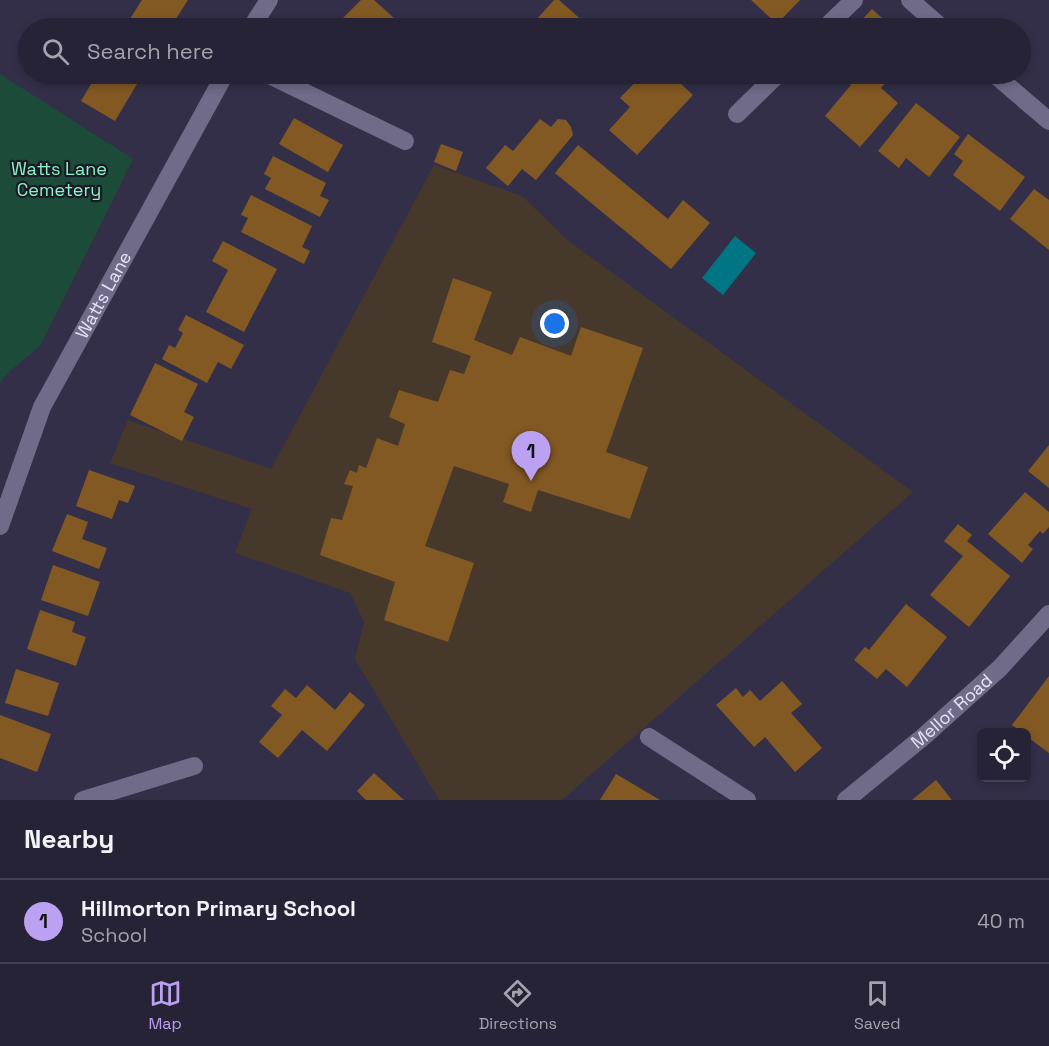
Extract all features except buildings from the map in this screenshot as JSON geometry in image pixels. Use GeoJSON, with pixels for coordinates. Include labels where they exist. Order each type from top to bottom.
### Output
{"type":"FeatureCollection","features":[{"type":"Feature","properties":{"kind":"street"},"geometry":{"type":"LineString","coordinates":[[257,18],[269,0]]}},
{"type":"Feature","properties":{"kind":"street"},"geometry":{"type":"LineString","coordinates":[[835,18],[854,0]]}},
{"type":"Feature","properties":{"kind":"street"},"geometry":{"type":"LineString","coordinates":[[910,0],[931,18]]}},
{"type":"Feature","properties":{"kind":"street","name":"Watts Lane"},"geometry":{"type":"LineString","coordinates":[[0,526],[42,407],[220,84]]}},
{"type":"Feature","properties":{"kind":"street"},"geometry":{"type":"LineString","coordinates":[[288,84],[405,141]]}},
{"type":"Feature","properties":{"kind":"street"},"geometry":{"type":"LineString","coordinates":[[737,114],[768,84]]}},
{"type":"Feature","properties":{"kind":"street"},"geometry":{"type":"LineString","coordinates":[[1006,84],[1049,121]]}},
{"type":"Feature","properties":{"kind":"street","name":"Mellor Road"},"geometry":{"type":"LineString","coordinates":[[846,800],[923,737],[991,675],[1049,614]]}},
{"type":"Feature","properties":{"kind":"street"},"geometry":{"type":"LineString","coordinates":[[649,737],[747,800]]}},
{"type":"Feature","properties":{"kind":"street"},"geometry":{"type":"LineString","coordinates":[[83,800],[194,766]]}},
{"type":"Feature","properties":{"kind":"shaded area"},"geometry":{"type":"Polygon","coordinates":[[[434,165],[522,196],[566,239],[913,492],[562,800],[439,800],[355,659],[364,622],[350,593],[235,553],[252,509],[110,463],[128,420],[271,469],[434,165]]]}},
{"type":"Feature","properties":{"kind":"shaded area"},"geometry":{"type":"Polygon","coordinates":[[[735,236],[756,253],[723,295],[702,278],[735,236]]]}},
{"type":"Feature","properties":{"kind":"green space","name":"Watts Lane Cemetery"},"geometry":{"type":"Polygon","coordinates":[[[0,74],[133,159],[41,344],[0,383],[0,74]]]}},
{"type":"Feature","properties":{"kind":"place","name":"Hillmorton Primary School"},"geometry":{"type":"Point","coordinates":[531,481]}}]}
